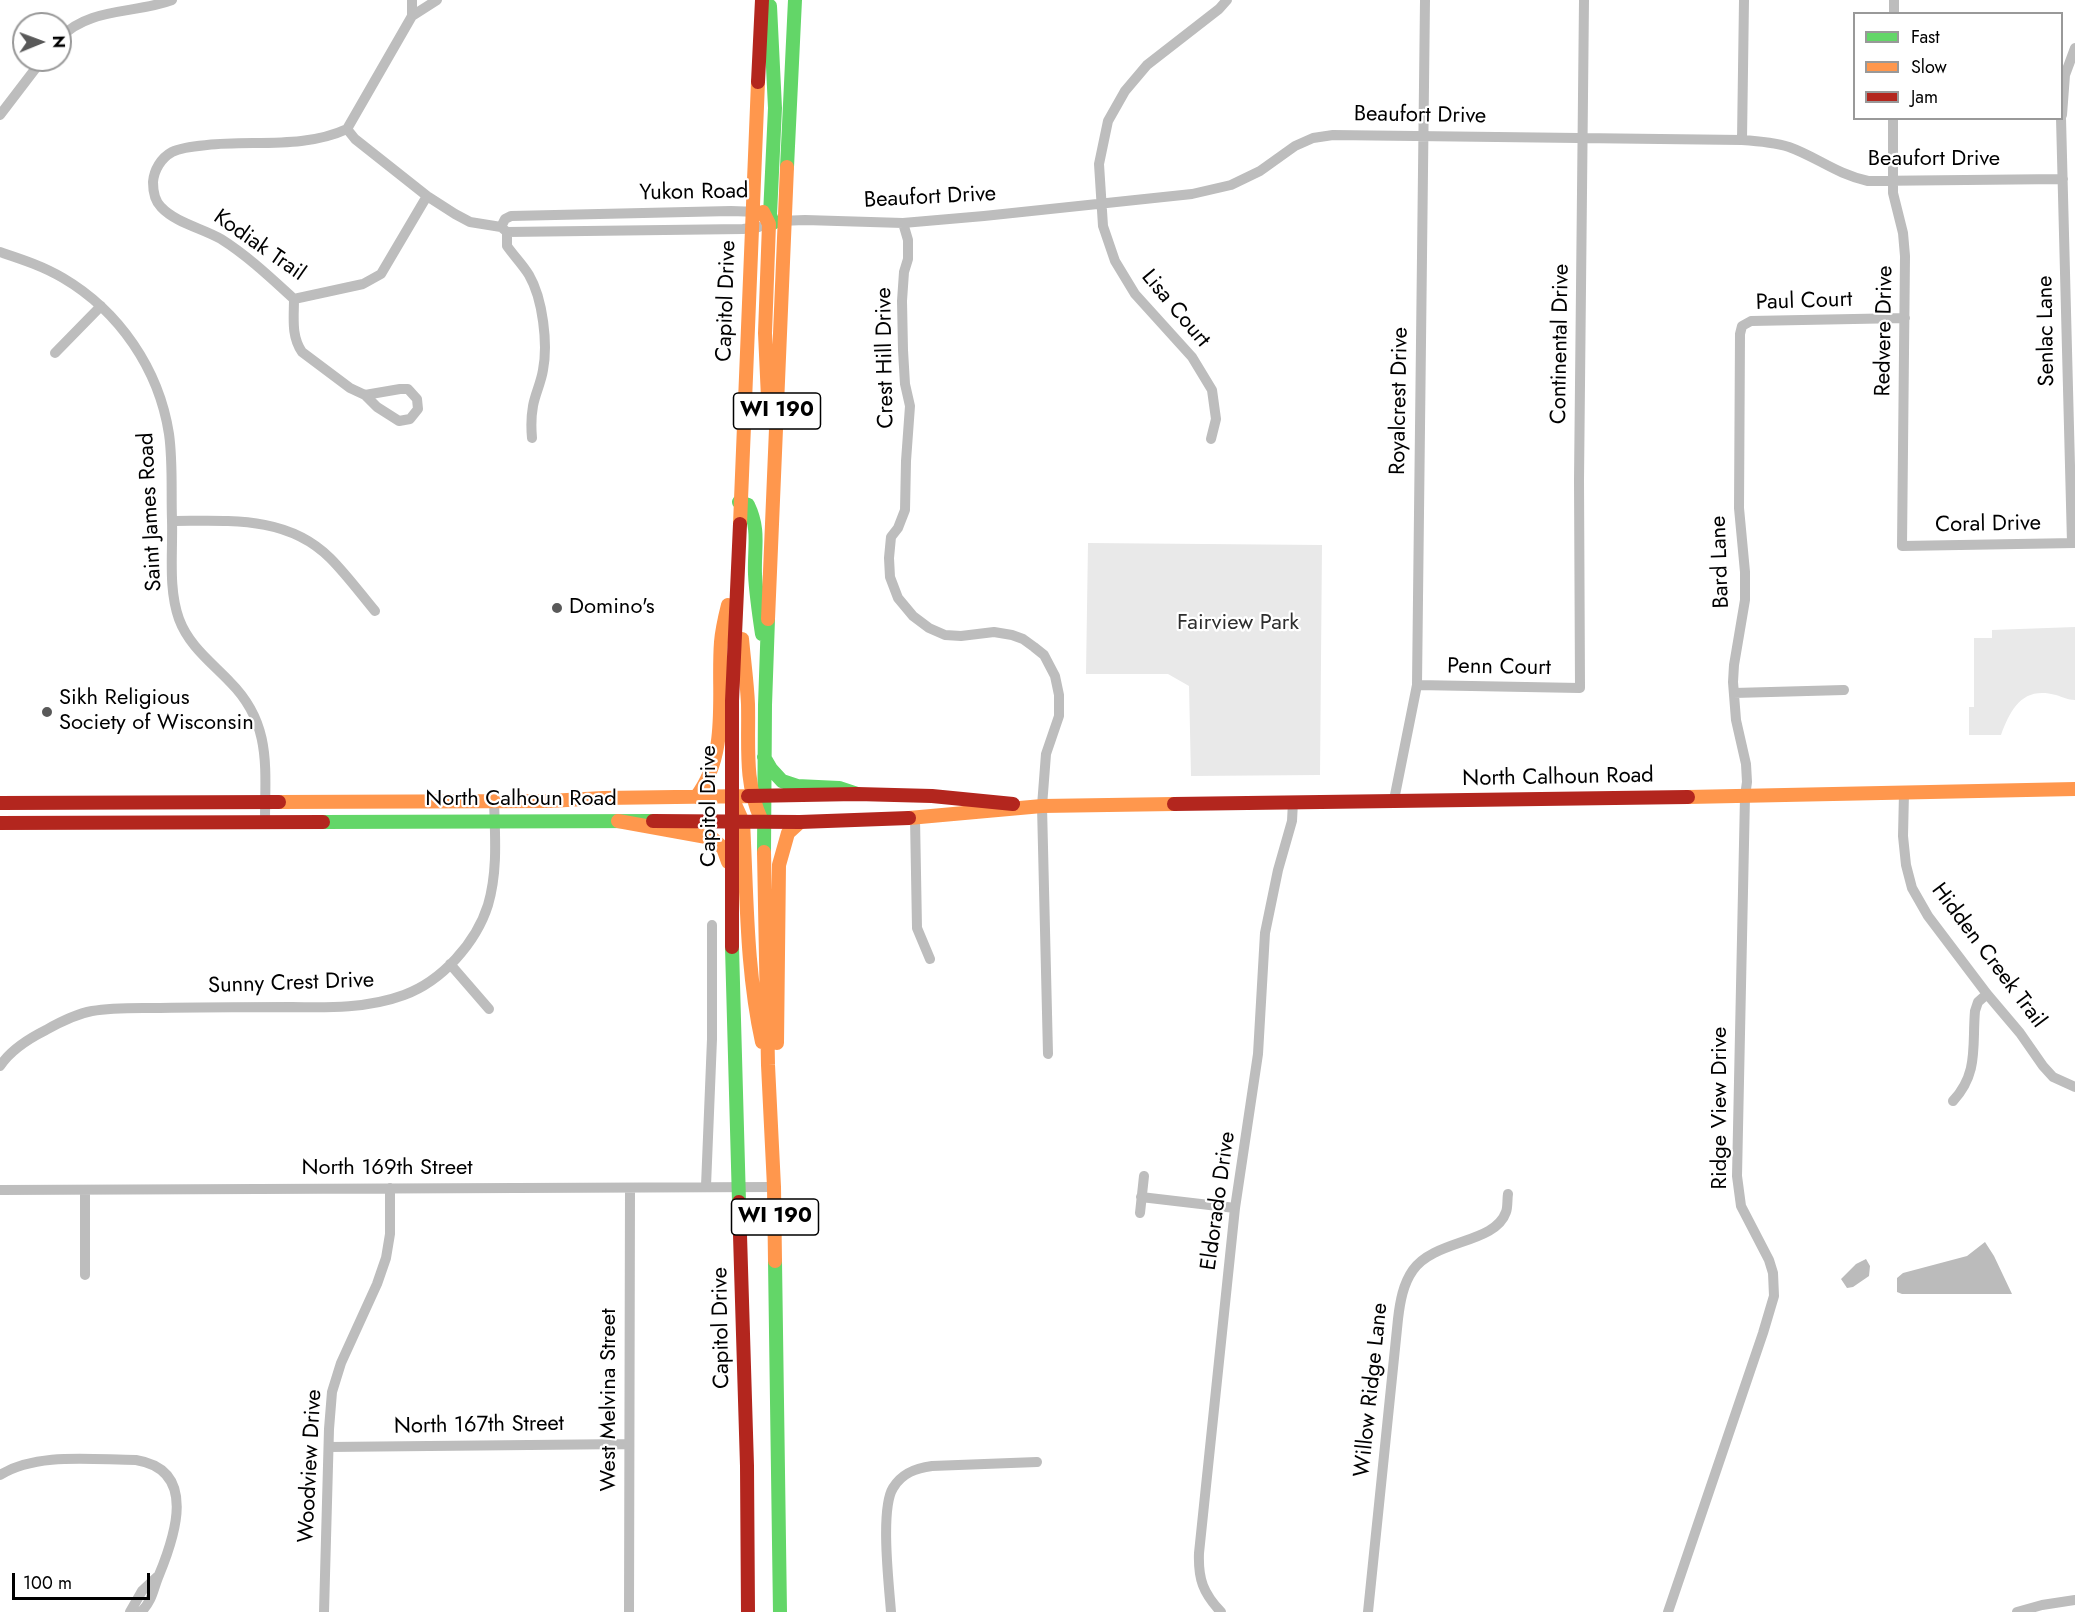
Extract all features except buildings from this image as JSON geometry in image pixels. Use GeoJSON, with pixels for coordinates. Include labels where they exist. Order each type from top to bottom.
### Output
{"type":"FeatureCollection","features":[{"type":"Feature","properties":{"kind":"main road","name":"Capitol Drive"},"geometry":{"type":"LineString","coordinates":[[762,0],[769,218]]}},
{"type":"Feature","properties":{"kind":"main road"},"geometry":{"type":"LineString","coordinates":[[758,796],[764,757],[775,483],[766,393],[765,353],[775,108],[770,0]]}},
{"type":"Feature","properties":{"kind":"main road","name":"Capitol Drive"},"geometry":{"type":"LineString","coordinates":[[769,218],[795,0]]}},
{"type":"Feature","properties":{"kind":"main road","name":"Capitol Drive"},"geometry":{"type":"LineString","coordinates":[[731,796],[737,555],[751,229],[769,218]]}},
{"type":"Feature","properties":{"kind":"main road"},"geometry":{"type":"LineString","coordinates":[[739,502],[748,505],[756,519],[757,603],[767,664]]}},
{"type":"Feature","properties":{"kind":"main road"},"geometry":{"type":"LineString","coordinates":[[696,797],[708,779],[717,750],[721,642],[737,555]]}},
{"type":"Feature","properties":{"kind":"main road"},"geometry":{"type":"LineString","coordinates":[[736,592],[748,707],[748,751],[763,822]]}},
{"type":"Feature","properties":{"kind":"main road"},"geometry":{"type":"LineString","coordinates":[[764,757],[782,781],[797,786],[839,788],[857,794]]}},
{"type":"Feature","properties":{"kind":"main road","name":"North Calhoun Road"},"geometry":{"type":"LineString","coordinates":[[0,823],[800,822],[915,818],[1042,806],[2075,789]]}},
{"type":"Feature","properties":{"kind":"main road","name":"North Calhoun Road"},"geometry":{"type":"LineString","coordinates":[[0,803],[495,801],[857,794],[932,796],[1042,806]]}},
{"type":"Feature","properties":{"kind":"main road"},"geometry":{"type":"LineString","coordinates":[[731,796],[737,822],[749,976],[754,1012],[768,1065]]}},
{"type":"Feature","properties":{"kind":"main road"},"geometry":{"type":"LineString","coordinates":[[618,821],[712,838],[723,848],[731,874]]}},
{"type":"Feature","properties":{"kind":"main road","name":"Capitol Drive"},"geometry":{"type":"LineString","coordinates":[[737,822],[731,874],[731,958],[748,1510],[748,1612]]}},
{"type":"Feature","properties":{"kind":"main road","name":"WI 190"},"geometry":{"type":"LineString","coordinates":[[763,822],[768,1065],[773,1136],[780,1612]]}},
{"type":"Feature","properties":{"kind":"main road"},"geometry":{"type":"LineString","coordinates":[[773,1136],[779,989],[779,865],[788,833],[800,822]]}},
{"type":"Feature","properties":{"kind":"street"},"geometry":{"type":"LineString","coordinates":[[72,29],[98,16],[145,8],[172,0]]}},
{"type":"Feature","properties":{"kind":"street"},"geometry":{"type":"LineString","coordinates":[[347,129],[412,15],[412,0]]}},
{"type":"Feature","properties":{"kind":"street"},"geometry":{"type":"LineString","coordinates":[[412,15],[437,0]]}},
{"type":"Feature","properties":{"kind":"street","name":"Lisa Court"},"geometry":{"type":"LineString","coordinates":[[1211,439],[1216,419],[1212,390],[1192,357],[1135,294],[1115,261],[1103,226],[1100,164],[1108,122],[1125,91],[1147,65],[1220,9],[1227,0]]}},
{"type":"Feature","properties":{"kind":"street","name":"Royalcrest Drive"},"geometry":{"type":"LineString","coordinates":[[1394,800],[1417,684],[1425,0]]}},
{"type":"Feature","properties":{"kind":"street","name":"Continental Drive"},"geometry":{"type":"LineString","coordinates":[[1580,688],[1579,481],[1584,0]]}},
{"type":"Feature","properties":{"kind":"street"},"geometry":{"type":"LineString","coordinates":[[1742,140],[1744,0]]}},
{"type":"Feature","properties":{"kind":"street","name":"Senlac Lane"},"geometry":{"type":"LineString","coordinates":[[2063,96],[2065,75],[2075,48]]}},
{"type":"Feature","properties":{"kind":"street"},"geometry":{"type":"LineString","coordinates":[[0,115],[33,72]]}},
{"type":"Feature","properties":{"kind":"street","name":"Redvere Drive"},"geometry":{"type":"LineString","coordinates":[[1893,120],[1893,193],[1903,233],[1905,256],[1902,546]]}},
{"type":"Feature","properties":{"kind":"street","name":"Senlac Lane"},"geometry":{"type":"LineString","coordinates":[[2061,120],[2073,543]]}},
{"type":"Feature","properties":{"kind":"street","name":"Yukon Road"},"geometry":{"type":"LineString","coordinates":[[347,129],[356,139],[427,196],[470,222],[504,229],[751,229]]}},
{"type":"Feature","properties":{"kind":"street","name":"Kodiak Trail"},"geometry":{"type":"LineString","coordinates":[[347,129],[338,134],[297,141],[234,143],[181,149],[170,153],[163,159],[154,174],[155,200],[168,214],[207,231],[238,251],[294,299],[363,284],[381,274],[427,196]]}},
{"type":"Feature","properties":{"kind":"street","name":"Beaufort Drive"},"geometry":{"type":"LineString","coordinates":[[769,218],[903,223],[1192,194],[1231,185],[1248,178],[1295,146],[1313,138],[1354,135],[1742,140],[1772,142],[1791,148],[1849,177],[1868,181],[2062,179]]}},
{"type":"Feature","properties":{"kind":"street","name":"Yukon Road"},"geometry":{"type":"LineString","coordinates":[[504,229],[505,219],[511,216],[769,218]]}},
{"type":"Feature","properties":{"kind":"street","name":"Crest Hill Drive"},"geometry":{"type":"LineString","coordinates":[[903,223],[908,240],[908,259],[904,272],[902,302],[903,350],[905,384],[910,406],[905,510],[898,528],[891,537],[890,578],[898,598],[914,616],[929,628],[945,635],[960,636],[994,632],[1023,639],[1044,655],[1055,676],[1059,694],[1059,716],[1046,754],[1042,806],[1048,1054]]}},
{"type":"Feature","properties":{"kind":"street"},"geometry":{"type":"LineString","coordinates":[[504,229],[507,246],[536,289],[543,322],[544,367],[533,404],[532,438]]}},
{"type":"Feature","properties":{"kind":"street","name":"Saint James Road"},"geometry":{"type":"LineString","coordinates":[[0,252],[32,263],[61,277],[86,293],[123,329],[152,377],[162,403],[170,442],[173,591],[180,621],[194,645],[231,683],[254,712],[263,742],[265,822]]}},
{"type":"Feature","properties":{"kind":"street"},"geometry":{"type":"LineString","coordinates":[[294,299],[293,330],[302,352],[399,421],[410,419],[418,409],[417,399],[408,389],[364,394]]}},
{"type":"Feature","properties":{"kind":"street"},"geometry":{"type":"LineString","coordinates":[[56,353],[101,306]]}},
{"type":"Feature","properties":{"kind":"street","name":"Paul Court"},"geometry":{"type":"LineString","coordinates":[[1742,326],[1751,321],[1905,318]]}},
{"type":"Feature","properties":{"kind":"street","name":"Bard Lane"},"geometry":{"type":"LineString","coordinates":[[1742,326],[1740,334],[1739,508],[1745,572],[1745,600],[1734,665],[1734,693],[1736,720],[1746,764],[1745,796]]}},
{"type":"Feature","properties":{"kind":"street"},"geometry":{"type":"LineString","coordinates":[[172,521],[252,522],[268,524],[295,534],[307,540],[330,558],[375,611]]}},
{"type":"Feature","properties":{"kind":"street","name":"Coral Drive"},"geometry":{"type":"LineString","coordinates":[[1902,546],[2073,543]]}},
{"type":"Feature","properties":{"kind":"street","name":"Penn Court"},"geometry":{"type":"LineString","coordinates":[[1417,684],[1580,688]]}},
{"type":"Feature","properties":{"kind":"street"},"geometry":{"type":"LineString","coordinates":[[1734,693],[1844,690]]}},
{"type":"Feature","properties":{"kind":"street","name":"Hidden Creek Trail"},"geometry":{"type":"LineString","coordinates":[[1904,793],[1903,836],[1906,866],[1912,888],[1928,916],[2053,1077],[2075,1087]]}},
{"type":"Feature","properties":{"kind":"street","name":"Ridge View Drive"},"geometry":{"type":"LineString","coordinates":[[1668,1612],[1774,1296],[1773,1273],[1769,1260],[1741,1206],[1737,1176],[1745,796]]}},
{"type":"Feature","properties":{"kind":"street","name":"Sunny Crest Drive"},"geometry":{"type":"LineString","coordinates":[[1,1062],[38,1034],[62,1021],[90,1011],[140,1008],[359,1005],[407,994],[428,982],[450,964],[478,926],[493,886],[495,801]]}},
{"type":"Feature","properties":{"kind":"street","name":"Eldorado Drive"},"geometry":{"type":"LineString","coordinates":[[1214,1610],[1200,1578],[1199,1552],[1235,1208],[1257,1063],[1265,933],[1278,870],[1292,821],[1293,801]]}},
{"type":"Feature","properties":{"kind":"street"},"geometry":{"type":"LineString","coordinates":[[915,818],[917,928],[930,959]]}},
{"type":"Feature","properties":{"kind":"street"},"geometry":{"type":"LineString","coordinates":[[706,1186],[712,1039],[712,925]]}},
{"type":"Feature","properties":{"kind":"street"},"geometry":{"type":"LineString","coordinates":[[450,964],[489,1009]]}},
{"type":"Feature","properties":{"kind":"street"},"geometry":{"type":"LineString","coordinates":[[1953,1101],[1964,1089],[1970,1075],[1975,1011],[1978,1002],[1987,994]]}},
{"type":"Feature","properties":{"kind":"street"},"geometry":{"type":"LineString","coordinates":[[1140,1213],[1144,1176]]}},
{"type":"Feature","properties":{"kind":"street","name":"North 169th Street"},"geometry":{"type":"LineString","coordinates":[[0,1190],[774,1187]]}},
{"type":"Feature","properties":{"kind":"street","name":"Woodview Drive"},"geometry":{"type":"LineString","coordinates":[[324,1612],[330,1408],[335,1379],[387,1258],[390,1234],[390,1188]]}},
{"type":"Feature","properties":{"kind":"street","name":"West Melvina Street"},"geometry":{"type":"LineString","coordinates":[[629,1612],[630,1188]]}},
{"type":"Feature","properties":{"kind":"street"},"geometry":{"type":"LineString","coordinates":[[85,1190],[85,1275]]}},
{"type":"Feature","properties":{"kind":"street","name":"Willow Ridge Lane"},"geometry":{"type":"LineString","coordinates":[[1368,1612],[1398,1319],[1407,1281],[1421,1261],[1434,1252],[1490,1232],[1506,1213],[1508,1194]]}},
{"type":"Feature","properties":{"kind":"street"},"geometry":{"type":"LineString","coordinates":[[1141,1197],[1235,1208]]}},
{"type":"Feature","properties":{"kind":"street","name":"North 167th Street"},"geometry":{"type":"LineString","coordinates":[[329,1447],[630,1444]]}},
{"type":"Feature","properties":{"kind":"street"},"geometry":{"type":"LineString","coordinates":[[0,1475],[13,1468],[37,1462],[110,1460],[149,1462],[162,1470],[170,1479],[175,1490],[176,1512],[172,1539],[157,1577],[152,1598],[141,1612]]}},
{"type":"Feature","properties":{"kind":"street"},"geometry":{"type":"LineString","coordinates":[[891,1612],[887,1506],[893,1488],[899,1480],[916,1468],[1037,1462]]}},
{"type":"Feature","properties":{"kind":"street"},"geometry":{"type":"LineString","coordinates":[[130,1612],[142,1591],[157,1577]]}},
{"type":"Feature","properties":{"kind":"street"},"geometry":{"type":"LineString","coordinates":[[2018,1612],[2042,1605],[2075,1600]]}},
{"type":"Feature","properties":{"kind":"green space","name":"Fairview Park"},"geometry":{"type":"Polygon","coordinates":[[[1088,543],[1322,545],[1320,775],[1191,776],[1189,686],[1168,674],[1086,674],[1088,543]]]}},
{"type":"Feature","properties":{"kind":"green space"},"geometry":{"type":"Polygon","coordinates":[[[2075,627],[2075,700],[2045,693],[2035,694],[2027,697],[2014,708],[2001,735],[1969,735],[1969,707],[1974,707],[1974,638],[1992,638],[1992,630],[2075,627]]]}},
{"type":"Feature","properties":{"kind":"shaded area"},"geometry":{"type":"Polygon","coordinates":[[[1985,1242],[2012,1294],[1902,1294],[1897,1292],[1897,1278],[1903,1273],[1967,1256],[1985,1242]]]}},
{"type":"Feature","properties":{"kind":"shaded area"},"geometry":{"type":"Polygon","coordinates":[[[1866,1259],[1870,1266],[1869,1276],[1853,1287],[1847,1288],[1841,1279],[1856,1264],[1866,1259]]]}},
{"type":"Feature","properties":{"kind":"traffic: fast"},"geometry":{"type":"LineString","coordinates":[[787,167],[795,0]]}},
{"type":"Feature","properties":{"kind":"traffic: fast"},"geometry":{"type":"LineString","coordinates":[[770,6],[775,108],[770,215],[773,223]]}},
{"type":"Feature","properties":{"kind":"traffic: fast"},"geometry":{"type":"LineString","coordinates":[[739,502],[748,505],[754,523],[755,582],[762,634]]}},
{"type":"Feature","properties":{"kind":"traffic: fast"},"geometry":{"type":"LineString","coordinates":[[764,852],[768,619]]}},
{"type":"Feature","properties":{"kind":"traffic: fast"},"geometry":{"type":"LineString","coordinates":[[764,757],[782,781],[797,786],[839,788],[857,794]]}},
{"type":"Feature","properties":{"kind":"traffic: fast"},"geometry":{"type":"LineString","coordinates":[[323,822],[653,821]]}},
{"type":"Feature","properties":{"kind":"traffic: fast"},"geometry":{"type":"LineString","coordinates":[[732,947],[739,1202]]}},
{"type":"Feature","properties":{"kind":"traffic: fast"},"geometry":{"type":"LineString","coordinates":[[775,1261],[780,1612]]}},
{"type":"Feature","properties":{"kind":"traffic: slow"},"geometry":{"type":"LineString","coordinates":[[740,524],[758,82]]}},
{"type":"Feature","properties":{"kind":"traffic: slow"},"geometry":{"type":"LineString","coordinates":[[768,619],[787,167]]}},
{"type":"Feature","properties":{"kind":"traffic: slow"},"geometry":{"type":"LineString","coordinates":[[763,212],[769,224],[765,333],[769,420]]}},
{"type":"Feature","properties":{"kind":"traffic: slow"},"geometry":{"type":"LineString","coordinates":[[696,797],[707,780],[718,742],[721,642],[728,605]]}},
{"type":"Feature","properties":{"kind":"traffic: slow"},"geometry":{"type":"LineString","coordinates":[[742,639],[748,704],[750,777],[761,819]]}},
{"type":"Feature","properties":{"kind":"traffic: slow"},"geometry":{"type":"LineString","coordinates":[[1688,797],[2075,789]]}},
{"type":"Feature","properties":{"kind":"traffic: slow"},"geometry":{"type":"LineString","coordinates":[[279,802],[549,801],[748,796]]}},
{"type":"Feature","properties":{"kind":"traffic: slow"},"geometry":{"type":"LineString","coordinates":[[734,802],[743,822],[750,960],[762,1042]]}},
{"type":"Feature","properties":{"kind":"traffic: slow"},"geometry":{"type":"LineString","coordinates":[[909,818],[1042,806],[1174,804]]}},
{"type":"Feature","properties":{"kind":"traffic: slow"},"geometry":{"type":"LineString","coordinates":[[618,821],[712,838],[723,848],[728,862]]}},
{"type":"Feature","properties":{"kind":"traffic: slow"},"geometry":{"type":"LineString","coordinates":[[777,1043],[779,865],[788,833],[800,822]]}},
{"type":"Feature","properties":{"kind":"traffic: slow"},"geometry":{"type":"LineString","coordinates":[[764,852],[775,1261]]}},
{"type":"Feature","properties":{"kind":"traffic: jam"},"geometry":{"type":"LineString","coordinates":[[758,82],[762,0]]}},
{"type":"Feature","properties":{"kind":"traffic: jam"},"geometry":{"type":"LineString","coordinates":[[732,947],[732,701],[740,524]]}},
{"type":"Feature","properties":{"kind":"traffic: jam"},"geometry":{"type":"LineString","coordinates":[[748,796],[857,794],[932,796],[1013,804]]}},
{"type":"Feature","properties":{"kind":"traffic: jam"},"geometry":{"type":"LineString","coordinates":[[1174,804],[1688,797]]}},
{"type":"Feature","properties":{"kind":"traffic: jam"},"geometry":{"type":"LineString","coordinates":[[0,803],[279,802]]}},
{"type":"Feature","properties":{"kind":"traffic: jam"},"geometry":{"type":"LineString","coordinates":[[653,821],[800,822],[909,818]]}},
{"type":"Feature","properties":{"kind":"traffic: jam"},"geometry":{"type":"LineString","coordinates":[[0,823],[323,822]]}},
{"type":"Feature","properties":{"kind":"traffic: jam"},"geometry":{"type":"LineString","coordinates":[[739,1202],[747,1466],[748,1612]]}},
{"type":"Feature","properties":{"kind":"place","name":"Domino's"},"geometry":{"type":"Point","coordinates":[557,608]}},
{"type":"Feature","properties":{"kind":"place","name":"Sikh Religious Society of Wisconsin"},"geometry":{"type":"Point","coordinates":[47,712]}}]}
